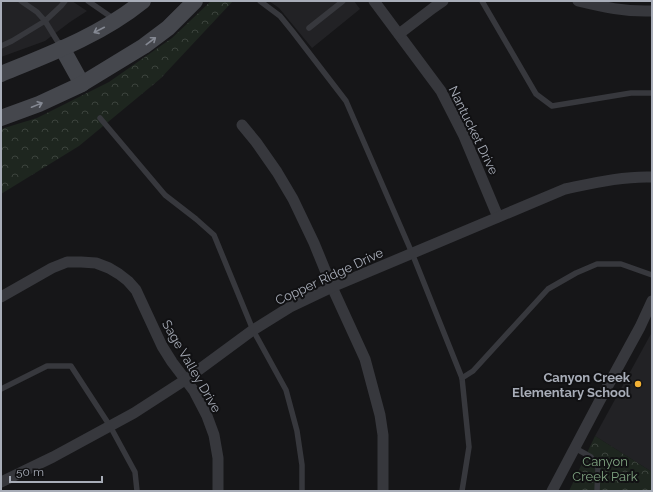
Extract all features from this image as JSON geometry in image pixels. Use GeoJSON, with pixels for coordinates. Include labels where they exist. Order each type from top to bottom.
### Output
{"type":"FeatureCollection","features":[{"type":"Feature","properties":{"kind":"main road"},"geometry":{"type":"LineString","coordinates":[[1,74],[62,48],[116,20],[143,1]]}},
{"type":"Feature","properties":{"kind":"main road"},"geometry":{"type":"LineString","coordinates":[[1,118],[39,104],[82,84],[144,46],[168,28],[195,1]]}},
{"type":"Feature","properties":{"kind":"main road"},"geometry":{"type":"LineString","coordinates":[[62,48],[82,84]]}},
{"type":"Feature","properties":{"kind":"street","name":"Nantucket Drive"},"geometry":{"type":"LineString","coordinates":[[374,1],[441,91],[464,136],[498,217]]}},
{"type":"Feature","properties":{"kind":"street"},"geometry":{"type":"LineString","coordinates":[[399,34],[443,1]]}},
{"type":"Feature","properties":{"kind":"street"},"geometry":{"type":"LineString","coordinates":[[578,1],[625,11],[652,11]]}},
{"type":"Feature","properties":{"kind":"street"},"geometry":{"type":"LineString","coordinates":[[242,125],[278,172],[293,199],[365,359],[380,415],[383,435],[383,491]]}},
{"type":"Feature","properties":{"kind":"street","name":"Copper Ridge Drive"},"geometry":{"type":"LineString","coordinates":[[1,482],[53,457],[134,413],[186,380],[253,330],[290,307],[332,287],[565,189],[600,181],[652,177]]}},
{"type":"Feature","properties":{"kind":"street","name":"Sage Valley Drive"},"geometry":{"type":"LineString","coordinates":[[1,297],[52,268],[67,262],[96,263],[109,268],[123,278],[136,290],[162,346],[194,392],[207,416],[214,435],[218,458],[218,491]]}},
{"type":"Feature","properties":{"kind":"street"},"geometry":{"type":"LineString","coordinates":[[552,491],[640,327],[652,301]]}},
{"type":"Feature","properties":{"kind":"lane"},"geometry":{"type":"LineString","coordinates":[[21,1],[37,12],[45,21],[62,48]]}},
{"type":"Feature","properties":{"kind":"lane"},"geometry":{"type":"LineString","coordinates":[[1,46],[45,21],[65,1]]}},
{"type":"Feature","properties":{"kind":"lane"},"geometry":{"type":"LineString","coordinates":[[88,1],[116,20]]}},
{"type":"Feature","properties":{"kind":"lane"},"geometry":{"type":"LineString","coordinates":[[260,1],[280,16],[346,101],[412,253],[462,378],[469,447],[462,491]]}},
{"type":"Feature","properties":{"kind":"lane"},"geometry":{"type":"LineString","coordinates":[[482,1],[536,94],[552,106],[631,93],[652,93]]}},
{"type":"Feature","properties":{"kind":"lane"},"geometry":{"type":"LineString","coordinates":[[309,28],[340,2]]}},
{"type":"Feature","properties":{"kind":"lane"},"geometry":{"type":"LineString","coordinates":[[100,118],[165,195],[214,235],[253,330],[286,390],[297,430],[302,465],[302,491]]}},
{"type":"Feature","properties":{"kind":"lane"},"geometry":{"type":"LineString","coordinates":[[462,378],[473,371],[548,289],[576,273],[597,264],[621,264],[652,275]]}},
{"type":"Feature","properties":{"kind":"lane"},"geometry":{"type":"LineString","coordinates":[[1,389],[47,366],[71,366],[110,426],[135,472],[137,491]]}},
{"type":"Feature","properties":{"kind":"lane"},"geometry":{"type":"LineString","coordinates":[[575,448],[591,457],[598,468],[597,491]]}},
{"type":"Feature","properties":{"kind":"shaded area"},"geometry":{"type":"Polygon","coordinates":[[[1,1],[72,1],[87,11],[45,41],[1,57],[1,1]]]}},
{"type":"Feature","properties":{"kind":"shaded area"},"geometry":{"type":"Polygon","coordinates":[[[269,1],[354,1],[360,9],[312,48],[279,8],[269,1]]]}},
{"type":"Feature","properties":{"kind":"shaded area","name":"Canyon Creek Elementary School"},"geometry":{"type":"Polygon","coordinates":[[[652,332],[652,472],[595,436],[652,332]]]}},
{"type":"Feature","properties":{"kind":"green space"},"geometry":{"type":"Polygon","coordinates":[[[211,1],[233,1],[160,79],[79,146],[1,194],[1,129],[37,118],[109,82],[172,38],[211,1]]]}},
{"type":"Feature","properties":{"kind":"green space","name":"Canyon Creek Park"},"geometry":{"type":"Polygon","coordinates":[[[595,436],[652,472],[652,491],[569,491],[595,436]]]}},
{"type":"Feature","properties":{"kind":"place","name":"Canyon Creek Elementary School"},"geometry":{"type":"Point","coordinates":[638,384]}}]}
